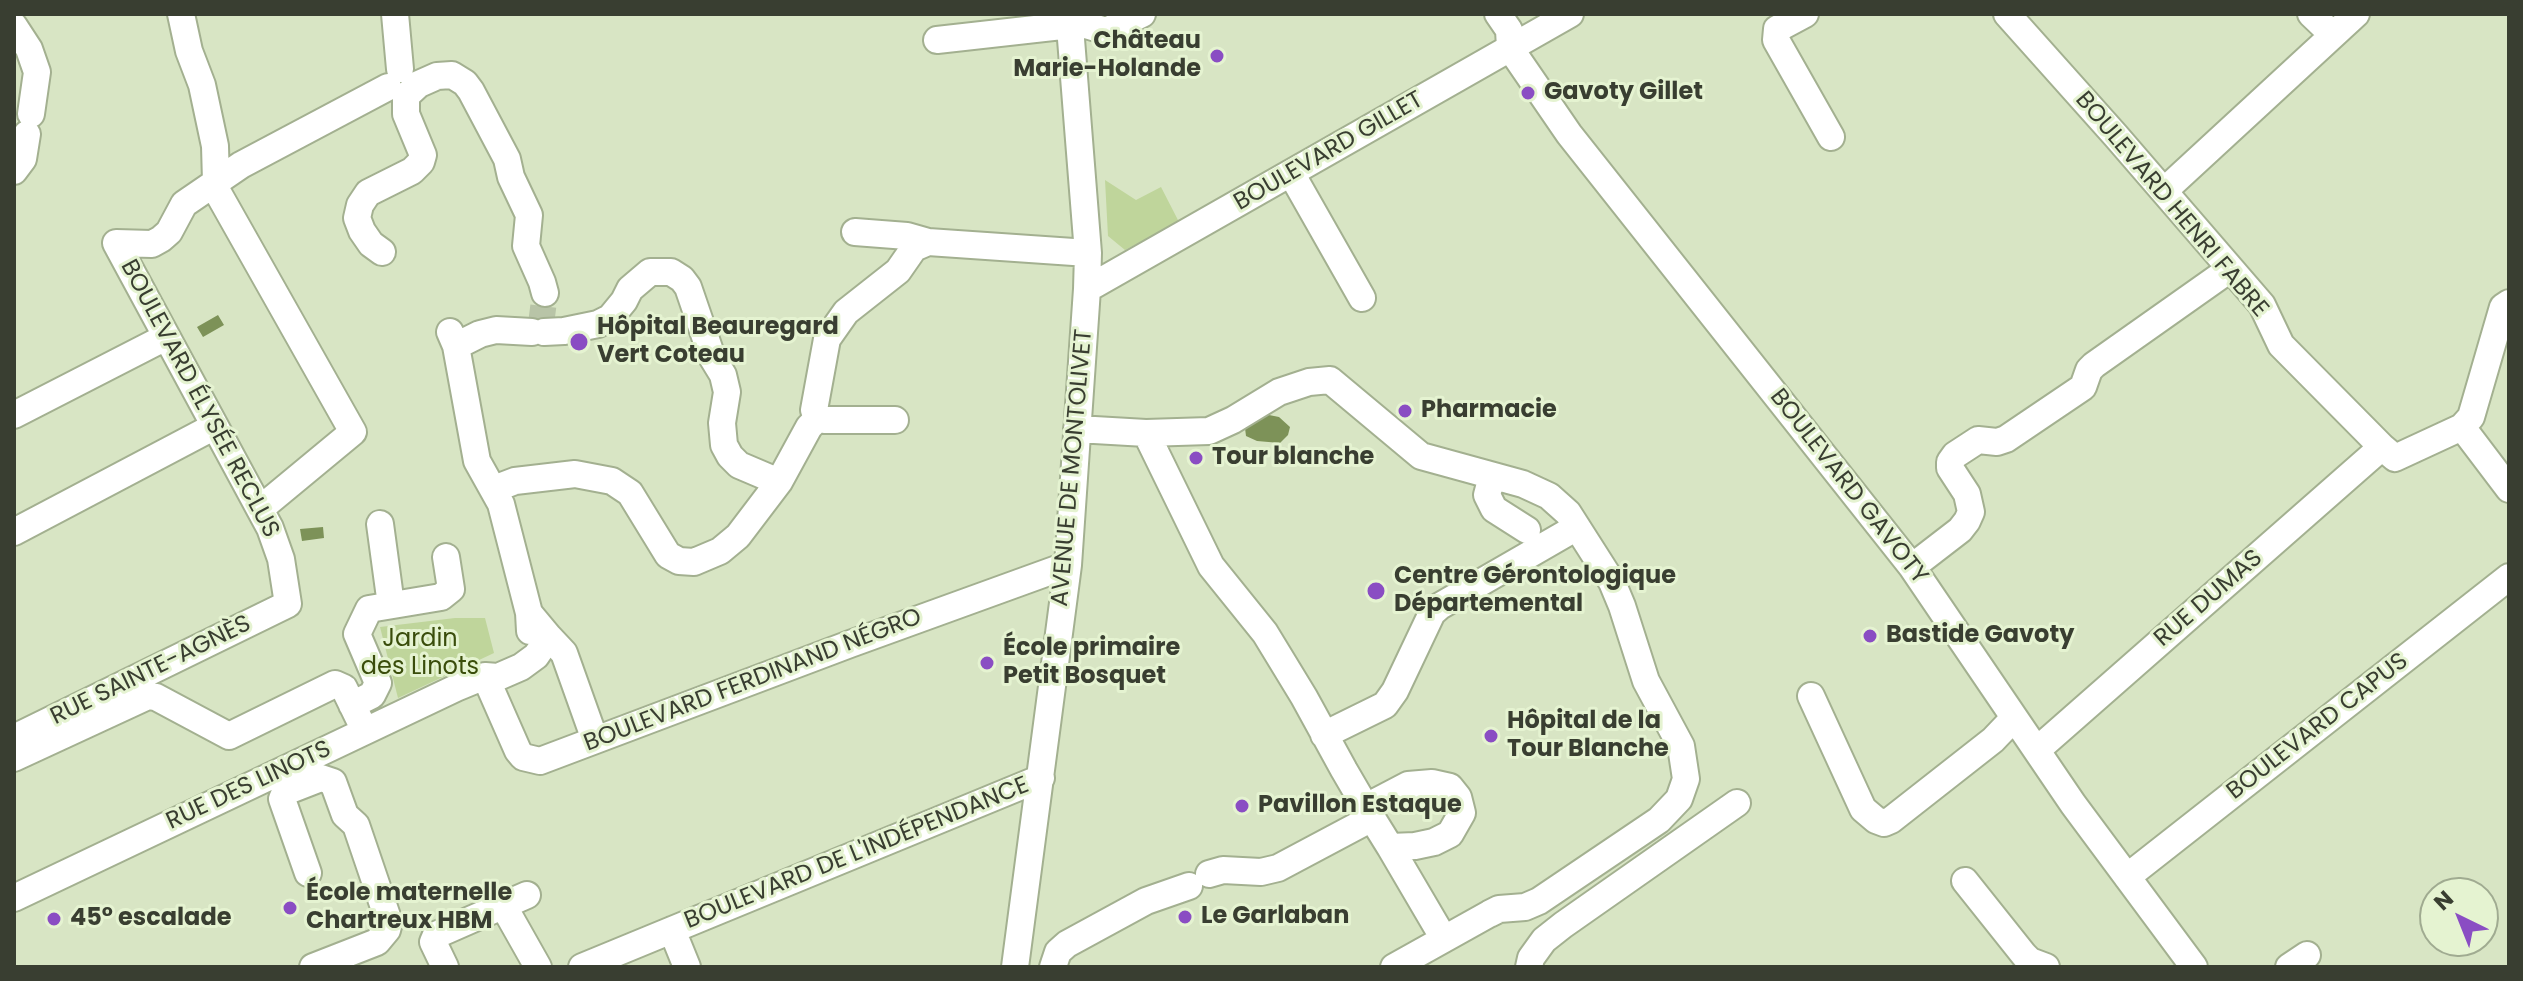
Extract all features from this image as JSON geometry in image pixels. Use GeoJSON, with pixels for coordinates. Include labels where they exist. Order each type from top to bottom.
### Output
{"type":"FeatureCollection","features":[{"type":"Feature","properties":{"kind":"street"},"geometry":{"type":"LineString","coordinates":[[181,14],[215,146],[214,183],[353,432],[260,509]]}},
{"type":"Feature","properties":{"kind":"street"},"geometry":{"type":"LineString","coordinates":[[214,183],[394,78],[395,14]]}},
{"type":"Feature","properties":{"kind":"street"},"geometry":{"type":"LineString","coordinates":[[1073,61],[1106,31],[1142,14]]}},
{"type":"Feature","properties":{"kind":"street","name":"BOULEVARD GAVOTY"},"geometry":{"type":"LineString","coordinates":[[1498,14],[1509,30],[1510,48],[1569,134],[1912,567],[2014,718],[2194,967]]}},
{"type":"Feature","properties":{"kind":"street","name":"BOULEVARD GILLET"},"geometry":{"type":"LineString","coordinates":[[1087,289],[1570,14]]}},
{"type":"Feature","properties":{"kind":"street"},"geometry":{"type":"LineString","coordinates":[[1805,14],[1777,29],[1776,40],[1831,137]]}},
{"type":"Feature","properties":{"kind":"street","name":"BOULEVARD HENRI FABRE"},"geometry":{"type":"LineString","coordinates":[[2007,14],[2262,305],[2281,345],[2382,447]]}},
{"type":"Feature","properties":{"kind":"street"},"geometry":{"type":"LineString","coordinates":[[2311,14],[2333,35]]}},
{"type":"Feature","properties":{"kind":"street"},"geometry":{"type":"LineString","coordinates":[[2164,191],[2356,14]]}},
{"type":"Feature","properties":{"kind":"street"},"geometry":{"type":"LineString","coordinates":[[937,40],[1070,18],[1106,31]]}},
{"type":"Feature","properties":{"kind":"street","name":"AVENUE DE MONTOLIVET"},"geometry":{"type":"LineString","coordinates":[[1015,967],[1068,565],[1087,289],[1088,253],[1070,18]]}},
{"type":"Feature","properties":{"kind":"street"},"geometry":{"type":"LineString","coordinates":[[14,26],[29,49],[37,72],[23,159],[14,171]]}},
{"type":"Feature","properties":{"kind":"street"},"geometry":{"type":"LineString","coordinates":[[382,252],[371,244],[362,231],[357,218],[360,205],[368,193],[412,171],[421,162],[423,155],[406,114],[406,96],[419,84],[437,76],[452,75],[471,91],[507,159],[511,177],[529,215],[526,246],[545,293]]}},
{"type":"Feature","properties":{"kind":"street"},"geometry":{"type":"LineString","coordinates":[[1291,173],[1362,298]]}},
{"type":"Feature","properties":{"kind":"street","name":"BOULEVARD ÉLYSÉE RECLUS"},"geometry":{"type":"LineString","coordinates":[[214,183],[184,204],[169,232],[161,239],[152,244],[116,243],[270,528],[281,559],[288,604]]}},
{"type":"Feature","properties":{"kind":"street"},"geometry":{"type":"LineString","coordinates":[[855,232],[907,236],[928,242],[1088,253]]}},
{"type":"Feature","properties":{"kind":"street"},"geometry":{"type":"LineString","coordinates":[[817,419],[814,410],[827,339],[846,312],[898,271],[914,248],[928,242]]}},
{"type":"Feature","properties":{"kind":"street"},"geometry":{"type":"LineString","coordinates":[[1912,567],[1960,530],[1971,512],[1967,494],[1950,468],[1955,455],[1978,440],[1997,442],[2006,439],[2083,387],[2094,365],[2230,269]]}},
{"type":"Feature","properties":{"kind":"street"},"geometry":{"type":"LineString","coordinates":[[485,676],[495,664],[516,653],[530,638],[529,613],[501,504],[477,461],[453,339],[496,330],[564,331],[598,324],[610,318],[630,289],[650,272],[671,272],[688,287],[712,357],[723,375],[727,392],[722,423],[724,445],[739,465],[779,482]]}},
{"type":"Feature","properties":{"kind":"street"},"geometry":{"type":"LineString","coordinates":[[2382,447],[2395,458],[2462,427],[2471,417],[2503,307],[2509,303]]}},
{"type":"Feature","properties":{"kind":"street"},"geometry":{"type":"LineString","coordinates":[[14,415],[166,337]]}},
{"type":"Feature","properties":{"kind":"street"},"geometry":{"type":"LineString","coordinates":[[1077,429],[1146,433],[1209,431],[1279,392],[1309,382],[1330,380],[1421,456],[1523,484],[1562,505],[1612,582],[1646,681],[1681,746],[1685,765],[1684,789],[1679,799],[1659,820],[1539,901],[1525,907],[1499,909],[1394,967]]}},
{"type":"Feature","properties":{"kind":"street"},"geometry":{"type":"LineString","coordinates":[[494,489],[515,481],[575,474],[612,481],[630,493],[668,555],[679,561],[694,562],[720,551],[738,536],[779,482],[809,427],[817,419],[895,420]]}},
{"type":"Feature","properties":{"kind":"street"},"geometry":{"type":"LineString","coordinates":[[14,532],[215,426]]}},
{"type":"Feature","properties":{"kind":"street"},"geometry":{"type":"LineString","coordinates":[[2462,427],[2509,489]]}},
{"type":"Feature","properties":{"kind":"street"},"geometry":{"type":"LineString","coordinates":[[1146,433],[1211,566],[1265,633],[1444,939]]}},
{"type":"Feature","properties":{"kind":"street","name":"RUE DUMAS"},"geometry":{"type":"LineString","coordinates":[[2037,750],[2382,447]]}},
{"type":"Feature","properties":{"kind":"street"},"geometry":{"type":"LineString","coordinates":[[1492,476],[1487,495],[1494,509],[1527,530]]}},
{"type":"Feature","properties":{"kind":"street"},"geometry":{"type":"LineString","coordinates":[[380,524],[391,605]]}},
{"type":"Feature","properties":{"kind":"street"},"geometry":{"type":"LineString","coordinates":[[1324,735],[1385,705],[1395,691],[1432,613],[1577,527]]}},
{"type":"Feature","properties":{"kind":"street"},"geometry":{"type":"LineString","coordinates":[[352,705],[372,695],[378,683],[357,634],[369,609],[441,597],[451,589],[446,557]]}},
{"type":"Feature","properties":{"kind":"street","name":"BOULEVARD FERDINAND NÉGRO"},"geometry":{"type":"LineString","coordinates":[[485,676],[518,751],[523,757],[540,761],[1068,565]]}},
{"type":"Feature","properties":{"kind":"street","name":"BOULEVARD CAPUS"},"geometry":{"type":"LineString","coordinates":[[2127,877],[2509,577]]}},
{"type":"Feature","properties":{"kind":"street","name":"RUE SAINTE-AGNÈS"},"geometry":{"type":"LineString","coordinates":[[14,738],[288,604]]}},
{"type":"Feature","properties":{"kind":"street"},"geometry":{"type":"LineString","coordinates":[[529,613],[564,653],[595,740]]}},
{"type":"Feature","properties":{"kind":"street"},"geometry":{"type":"LineString","coordinates":[[485,676],[498,677],[521,667],[536,656],[549,637]]}},
{"type":"Feature","properties":{"kind":"street","name":"RUE DES LINOTS"},"geometry":{"type":"LineString","coordinates":[[14,898],[485,676]]}},
{"type":"Feature","properties":{"kind":"street"},"geometry":{"type":"LineString","coordinates":[[14,758],[148,696],[156,697],[229,736],[335,684],[344,688],[365,731]]}},
{"type":"Feature","properties":{"kind":"street"},"geometry":{"type":"LineString","coordinates":[[1811,696],[1863,809],[1884,823],[1993,740],[2014,718]]}},
{"type":"Feature","properties":{"kind":"street"},"geometry":{"type":"LineString","coordinates":[[308,873],[282,799],[285,792],[321,778],[333,782],[345,815],[356,825],[389,922],[387,930],[377,942],[313,967]]}},
{"type":"Feature","properties":{"kind":"street","name":"BOULEVARD DE L'INDÉPENDANCE"},"geometry":{"type":"LineString","coordinates":[[582,967],[1041,778]]}},
{"type":"Feature","properties":{"kind":"street"},"geometry":{"type":"LineString","coordinates":[[1053,967],[1058,952],[1067,944],[1146,901],[1223,870],[1261,872],[1278,868],[1408,785],[1432,783],[1450,787],[1458,797],[1462,813],[1450,834],[1434,842],[1390,847]]}},
{"type":"Feature","properties":{"kind":"street"},"geometry":{"type":"LineString","coordinates":[[1529,967],[1531,958],[1544,940],[1563,925],[1737,803]]}},
{"type":"Feature","properties":{"kind":"street"},"geometry":{"type":"LineString","coordinates":[[1965,881],[2024,955],[2046,967]]}},
{"type":"Feature","properties":{"kind":"street"},"geometry":{"type":"LineString","coordinates":[[445,967],[433,942],[436,935],[515,900],[538,967]]}},
{"type":"Feature","properties":{"kind":"street"},"geometry":{"type":"LineString","coordinates":[[672,930],[687,967]]}},
{"type":"Feature","properties":{"kind":"green space"},"geometry":{"type":"Polygon","coordinates":[[[1105,180],[1136,200],[1161,187],[1179,222],[1125,250],[1108,236],[1105,180]]]}},
{"type":"Feature","properties":{"kind":"green space","name":"Jardin des Linots"},"geometry":{"type":"Polygon","coordinates":[[[455,618],[485,618],[494,653],[398,698],[380,627],[455,618]]]}},
{"type":"Feature","properties":{"kind":"shaded area"},"geometry":{"type":"Polygon","coordinates":[[[218,315],[224,325],[203,337],[197,327],[218,315]]]}},
{"type":"Feature","properties":{"kind":"shaded area"},"geometry":{"type":"Polygon","coordinates":[[[1264,414],[1279,417],[1290,427],[1288,435],[1280,443],[1257,441],[1246,436],[1245,428],[1252,419],[1264,414]]]}},
{"type":"Feature","properties":{"kind":"shaded area"},"geometry":{"type":"Polygon","coordinates":[[[323,527],[324,538],[302,541],[300,529],[323,527]]]}},
{"type":"Feature","properties":{"kind":"tunnel"},"geometry":{"type":"LineString","coordinates":[[540,332],[545,293]]}},
{"type":"Feature","properties":{"kind":"place","name":"Château Marie-Holande"},"geometry":{"type":"Point","coordinates":[1217,56]}},
{"type":"Feature","properties":{"kind":"place","name":"Gavoty Gillet"},"geometry":{"type":"Point","coordinates":[1528,93]}},
{"type":"Feature","properties":{"kind":"place","name":"Hôpital Beauregard Vert Coteau"},"geometry":{"type":"Point","coordinates":[579,342]}},
{"type":"Feature","properties":{"kind":"place","name":"Pharmacie"},"geometry":{"type":"Point","coordinates":[1405,411]}},
{"type":"Feature","properties":{"kind":"place","name":"Tour blanche"},"geometry":{"type":"Point","coordinates":[1196,458]}},
{"type":"Feature","properties":{"kind":"place","name":"Centre Gérontologique Départemental"},"geometry":{"type":"Point","coordinates":[1376,591]}},
{"type":"Feature","properties":{"kind":"place","name":"Bastide Gavoty"},"geometry":{"type":"Point","coordinates":[1870,636]}},
{"type":"Feature","properties":{"kind":"place","name":"École primaire Petit Bosquet"},"geometry":{"type":"Point","coordinates":[987,663]}},
{"type":"Feature","properties":{"kind":"place","name":"Hôpital de la Tour Blanche"},"geometry":{"type":"Point","coordinates":[1491,736]}},
{"type":"Feature","properties":{"kind":"place","name":"Pavillon Estaque"},"geometry":{"type":"Point","coordinates":[1242,806]}},
{"type":"Feature","properties":{"kind":"place","name":"École maternelle Chartreux HBM"},"geometry":{"type":"Point","coordinates":[290,908]}},
{"type":"Feature","properties":{"kind":"place","name":"Le Garlaban"},"geometry":{"type":"Point","coordinates":[1185,917]}},
{"type":"Feature","properties":{"kind":"place","name":"45° escalade"},"geometry":{"type":"Point","coordinates":[54,919]}}]}
